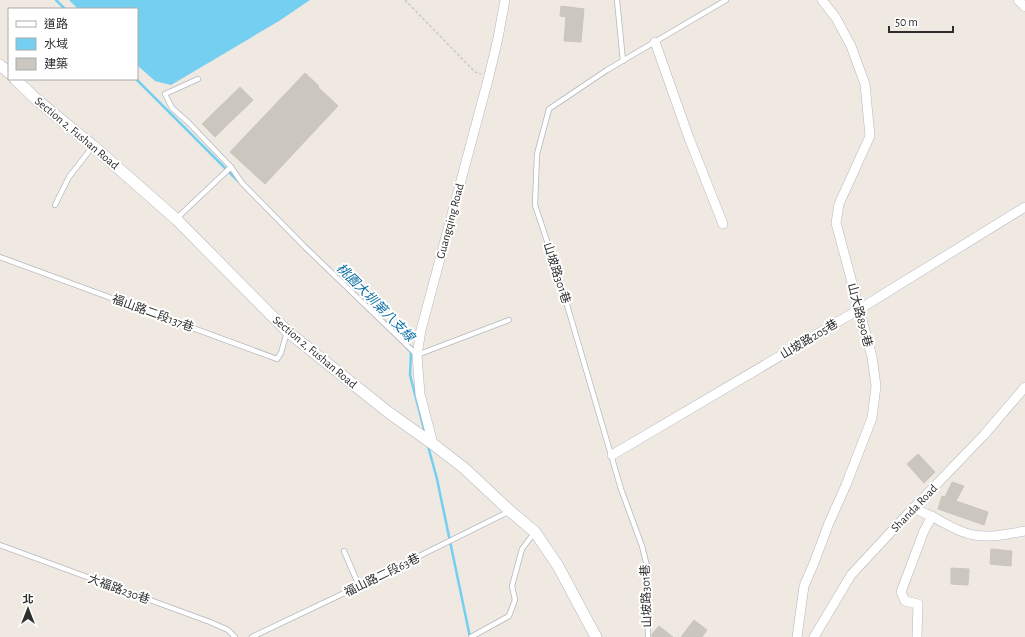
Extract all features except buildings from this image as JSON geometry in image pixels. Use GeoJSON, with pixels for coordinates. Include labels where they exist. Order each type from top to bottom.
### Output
{"type":"FeatureCollection","features":[{"type":"Feature","properties":{"kind":"street","name":"Guangqing Road"},"geometry":{"type":"LineString","coordinates":[[433,444],[420,394],[417,355],[421,330],[489,76],[505,0]]}},
{"type":"Feature","properties":{"kind":"street","name":"山大路890巷"},"geometry":{"type":"LineString","coordinates":[[798,637],[804,586],[872,418],[876,386],[872,357],[858,310],[836,223],[839,204],[870,136],[865,84],[851,46],[836,18],[822,0]]}},
{"type":"Feature","properties":{"kind":"street"},"geometry":{"type":"LineString","coordinates":[[1018,0],[1025,7]]}},
{"type":"Feature","properties":{"kind":"street"},"geometry":{"type":"LineString","coordinates":[[655,42],[689,138],[723,224]]}},
{"type":"Feature","properties":{"kind":"street"},"geometry":{"type":"LineString","coordinates":[[0,65],[8,72]]}},
{"type":"Feature","properties":{"kind":"street","name":"Section 2, Fushan Road"},"geometry":{"type":"LineString","coordinates":[[16,80],[37,100],[93,146],[176,219],[287,330],[388,412],[464,468],[535,532],[558,566],[596,637]]}},
{"type":"Feature","properties":{"kind":"street","name":"山坡路205巷"},"geometry":{"type":"LineString","coordinates":[[612,455],[858,310],[1025,207]]}},
{"type":"Feature","properties":{"kind":"street","name":"Shanda Road"},"geometry":{"type":"LineString","coordinates":[[814,637],[851,575],[984,435],[1025,387]]}},
{"type":"Feature","properties":{"kind":"street"},"geometry":{"type":"LineString","coordinates":[[913,508],[968,534],[995,536],[1025,531]]}},
{"type":"Feature","properties":{"kind":"street"},"geometry":{"type":"LineString","coordinates":[[917,637],[918,604],[905,601],[901,592],[924,531],[932,516]]}},
{"type":"Feature","properties":{"kind":"lane"},"geometry":{"type":"LineString","coordinates":[[617,0],[623,61]]}},
{"type":"Feature","properties":{"kind":"lane","name":"山坡路301巷"},"geometry":{"type":"LineString","coordinates":[[648,637],[647,566],[642,546],[621,489],[558,274],[535,205],[537,154],[549,109],[607,70],[726,0]]}},
{"type":"Feature","properties":{"kind":"lane"},"geometry":{"type":"LineString","coordinates":[[198,79],[165,94],[172,108],[188,122],[231,167],[242,183],[305,247],[417,355],[510,320]]}},
{"type":"Feature","properties":{"kind":"lane"},"geometry":{"type":"LineString","coordinates":[[55,205],[68,177],[93,146]]}},
{"type":"Feature","properties":{"kind":"lane"},"geometry":{"type":"LineString","coordinates":[[176,219],[231,167]]}},
{"type":"Feature","properties":{"kind":"lane","name":"福山路二段137巷"},"geometry":{"type":"LineString","coordinates":[[0,257],[277,359],[281,353],[287,330]]}},
{"type":"Feature","properties":{"kind":"lane","name":"福山路二段63巷"},"geometry":{"type":"LineString","coordinates":[[252,637],[510,511]]}},
{"type":"Feature","properties":{"kind":"lane"},"geometry":{"type":"LineString","coordinates":[[471,637],[509,616],[515,600],[512,586],[522,549],[535,532]]}},
{"type":"Feature","properties":{"kind":"lane","name":"大福路230巷"},"geometry":{"type":"LineString","coordinates":[[0,545],[210,622],[228,630],[235,637]]}},
{"type":"Feature","properties":{"kind":"lane"},"geometry":{"type":"LineString","coordinates":[[344,551],[359,586]]}},
{"type":"Feature","properties":{"kind":"path"},"geometry":{"type":"LineString","coordinates":[[405,0],[475,72],[489,76]]}},
{"type":"Feature","properties":{"kind":"water"},"geometry":{"type":"Polygon","coordinates":[[[69,0],[310,0],[279,21],[171,85],[155,81],[138,66],[138,8],[77,8],[69,0]]]}},
{"type":"Feature","properties":{"kind":"waterway","name":"桃園大圳第八支線"},"geometry":{"type":"LineString","coordinates":[[56,0],[64,8]]}},
{"type":"Feature","properties":{"kind":"waterway","name":"桃園大圳第八支線"},"geometry":{"type":"LineString","coordinates":[[137,80],[238,181]]}},
{"type":"Feature","properties":{"kind":"waterway","name":"桃園大圳第八支線"},"geometry":{"type":"LineString","coordinates":[[407,348],[411,352],[410,375],[425,433]]}},
{"type":"Feature","properties":{"kind":"waterway","name":"桃園大圳第八支線"},"geometry":{"type":"LineString","coordinates":[[428,446],[437,479],[470,637]]}}]}
